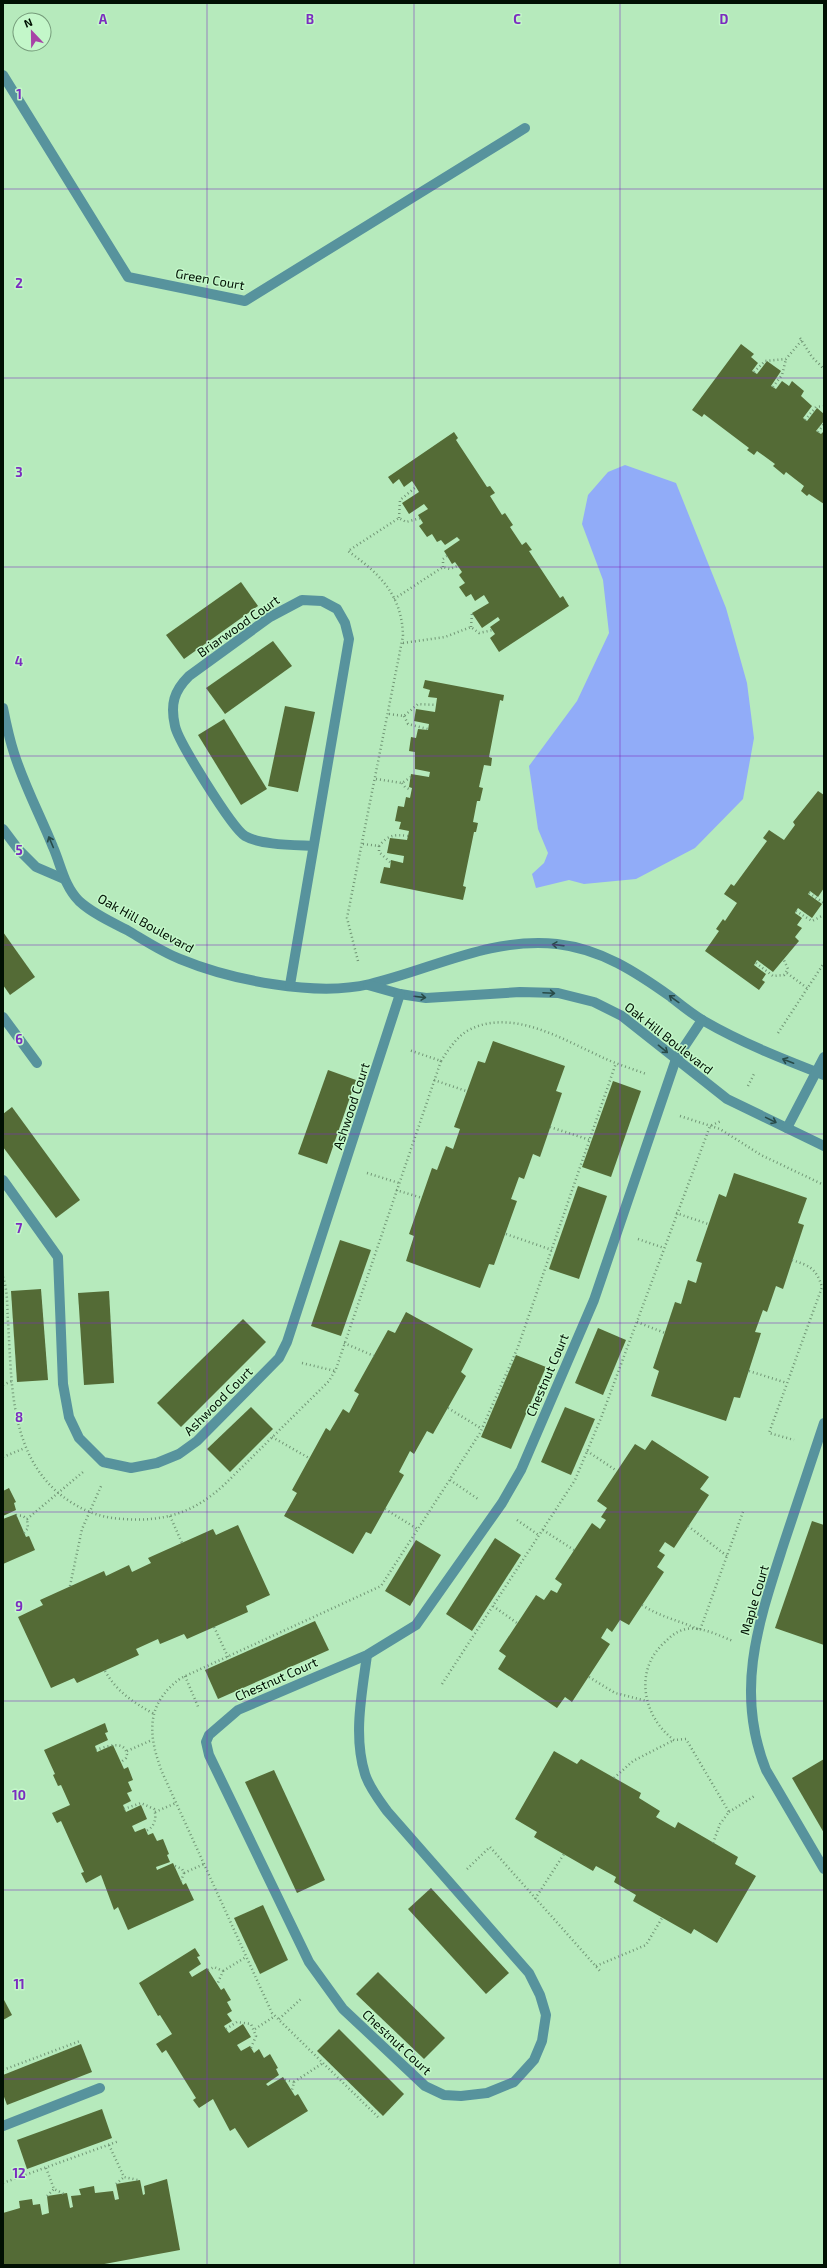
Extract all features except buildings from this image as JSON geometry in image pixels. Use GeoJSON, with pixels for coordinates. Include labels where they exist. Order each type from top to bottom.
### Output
{"type":"FeatureCollection","features":[{"type":"Feature","properties":{"kind":"street","name":"Green Court"},"geometry":{"type":"LineString","coordinates":[[3,75],[128,277],[245,301],[526,128]]}},
{"type":"Feature","properties":{"kind":"street","name":"Briarwood Court"},"geometry":{"type":"LineString","coordinates":[[290,985],[349,639],[345,623],[338,609],[322,601],[302,600],[270,617],[189,676],[178,687],[175,695],[174,714],[177,734],[223,808],[244,835],[267,841],[313,846]]}},
{"type":"Feature","properties":{"kind":"street","name":"Oak Hill Boulevard"},"geometry":{"type":"LineString","coordinates":[[3,708],[13,752],[25,785],[58,860],[64,879],[80,901],[110,921],[179,958],[220,973],[274,984],[327,988],[368,985],[491,947],[524,942],[558,944],[591,950],[617,962],[637,973],[702,1020],[759,1050],[820,1073]]}},
{"type":"Feature","properties":{"kind":"street"},"geometry":{"type":"LineString","coordinates":[[4,831],[18,849],[36,867],[64,879]]}},
{"type":"Feature","properties":{"kind":"street","name":"Oak Hill Boulevard"},"geometry":{"type":"LineString","coordinates":[[368,985],[400,994],[426,998],[507,992],[558,993],[594,1002],[622,1016],[727,1099],[824,1146]]}},
{"type":"Feature","properties":{"kind":"street","name":"Ashwood Court"},"geometry":{"type":"LineString","coordinates":[[3,1180],[58,1257],[63,1384],[69,1417],[79,1438],[104,1462],[122,1467],[144,1466],[179,1454],[197,1441],[279,1358],[287,1342],[400,994]]}},
{"type":"Feature","properties":{"kind":"street"},"geometry":{"type":"LineString","coordinates":[[3,1017],[37,1063]]}},
{"type":"Feature","properties":{"kind":"street","name":"Chestnut Court"},"geometry":{"type":"LineString","coordinates":[[367,1654],[359,1731],[365,1775],[387,1811],[529,1973],[546,2015],[542,2041],[534,2060],[514,2082],[487,2093],[461,2096],[444,2095],[425,2086],[335,1999],[309,1962],[207,1749],[209,1735],[238,1710],[367,1654],[416,1625],[502,1502],[521,1470],[594,1300],[676,1059],[702,1020]]}},
{"type":"Feature","properties":{"kind":"street"},"geometry":{"type":"LineString","coordinates":[[787,1128],[820,1073],[824,1057]]}},
{"type":"Feature","properties":{"kind":"street","name":"Maple Court"},"geometry":{"type":"LineString","coordinates":[[824,1422],[760,1617],[752,1663],[751,1685],[755,1734],[766,1770],[824,1870]]}},
{"type":"Feature","properties":{"kind":"street"},"geometry":{"type":"LineString","coordinates":[[3,2126],[100,2088]]}},
{"type":"Feature","properties":{"kind":"path"},"geometry":{"type":"LineString","coordinates":[[773,387],[782,375],[786,359],[801,339],[812,357],[824,369]]}},
{"type":"Feature","properties":{"kind":"path"},"geometry":{"type":"LineString","coordinates":[[754,372],[765,361],[786,359]]}},
{"type":"Feature","properties":{"kind":"path"},"geometry":{"type":"LineString","coordinates":[[805,420],[816,407],[824,406]]}},
{"type":"Feature","properties":{"kind":"path"},"geometry":{"type":"LineString","coordinates":[[818,432],[824,424]]}},
{"type":"Feature","properties":{"kind":"path"},"geometry":{"type":"LineString","coordinates":[[399,518],[400,500],[416,487]]}},
{"type":"Feature","properties":{"kind":"path"},"geometry":{"type":"LineString","coordinates":[[399,518],[406,522],[421,518]]}},
{"type":"Feature","properties":{"kind":"path"},"geometry":{"type":"LineString","coordinates":[[358,961],[347,918],[403,643],[403,622],[389,588],[376,571],[348,551],[399,518]]}},
{"type":"Feature","properties":{"kind":"path"},"geometry":{"type":"LineString","coordinates":[[443,567],[443,559],[447,556]]}},
{"type":"Feature","properties":{"kind":"path"},"geometry":{"type":"LineString","coordinates":[[394,599],[443,567],[450,568],[457,566]]}},
{"type":"Feature","properties":{"kind":"path"},"geometry":{"type":"LineString","coordinates":[[471,627],[472,613]]}},
{"type":"Feature","properties":{"kind":"path"},"geometry":{"type":"LineString","coordinates":[[403,643],[445,637],[471,627]]}},
{"type":"Feature","properties":{"kind":"path"},"geometry":{"type":"LineString","coordinates":[[471,627],[479,633],[485,633],[492,630]]}},
{"type":"Feature","properties":{"kind":"path"},"geometry":{"type":"LineString","coordinates":[[389,714],[404,716],[418,704],[436,705]]}},
{"type":"Feature","properties":{"kind":"path"},"geometry":{"type":"LineString","coordinates":[[404,716],[408,724],[428,729]]}},
{"type":"Feature","properties":{"kind":"path"},"geometry":{"type":"LineString","coordinates":[[376,779],[402,783],[411,778]]}},
{"type":"Feature","properties":{"kind":"path"},"geometry":{"type":"LineString","coordinates":[[402,783],[404,787],[411,790]]}},
{"type":"Feature","properties":{"kind":"path"},"geometry":{"type":"LineString","coordinates":[[391,863],[379,852],[379,846],[390,836],[396,834],[408,836]]}},
{"type":"Feature","properties":{"kind":"path"},"geometry":{"type":"LineString","coordinates":[[363,844],[379,846]]}},
{"type":"Feature","properties":{"kind":"path"},"geometry":{"type":"LineString","coordinates":[[809,893],[824,903]]}},
{"type":"Feature","properties":{"kind":"path"},"geometry":{"type":"LineString","coordinates":[[796,911],[812,921],[824,916]]}},
{"type":"Feature","properties":{"kind":"path"},"geometry":{"type":"LineString","coordinates":[[783,958],[788,969],[787,973]]}},
{"type":"Feature","properties":{"kind":"path"},"geometry":{"type":"LineString","coordinates":[[756,963],[773,976],[784,975],[787,973]]}},
{"type":"Feature","properties":{"kind":"path"},"geometry":{"type":"LineString","coordinates":[[774,1040],[824,963]]}},
{"type":"Feature","properties":{"kind":"path"},"geometry":{"type":"LineString","coordinates":[[787,973],[807,988]]}},
{"type":"Feature","properties":{"kind":"path"},"geometry":{"type":"LineString","coordinates":[[3,1277],[16,1417],[25,1448],[37,1470],[66,1500],[89,1512],[114,1519],[143,1521],[170,1516],[197,1505],[213,1495],[329,1381],[335,1371],[441,1061],[454,1043],[466,1032],[478,1026],[495,1022],[510,1022],[543,1031],[616,1063],[646,1074]]}},
{"type":"Feature","properties":{"kind":"path"},"geometry":{"type":"LineString","coordinates":[[409,1050],[441,1061]]}},
{"type":"Feature","properties":{"kind":"path"},"geometry":{"type":"LineString","coordinates":[[378,2117],[275,2016],[162,1772],[152,1740],[154,1714],[161,1697],[173,1684],[184,1676],[381,1586],[419,1530],[482,1429],[518,1347],[616,1063]]}},
{"type":"Feature","properties":{"kind":"path"},"geometry":{"type":"LineString","coordinates":[[747,1088],[757,1068]]}},
{"type":"Feature","properties":{"kind":"path"},"geometry":{"type":"LineString","coordinates":[[434,1080],[466,1091]]}},
{"type":"Feature","properties":{"kind":"path"},"geometry":{"type":"LineString","coordinates":[[675,1114],[720,1130],[761,1155],[824,1185]]}},
{"type":"Feature","properties":{"kind":"path"},"geometry":{"type":"LineString","coordinates":[[442,1684],[544,1530],[575,1480],[637,1322],[676,1213],[710,1126],[724,1119]]}},
{"type":"Feature","properties":{"kind":"path"},"geometry":{"type":"LineString","coordinates":[[550,1127],[590,1140]]}},
{"type":"Feature","properties":{"kind":"path"},"geometry":{"type":"LineString","coordinates":[[367,1173],[399,1183]]}},
{"type":"Feature","properties":{"kind":"path"},"geometry":{"type":"LineString","coordinates":[[396,1190],[422,1198]]}},
{"type":"Feature","properties":{"kind":"path"},"geometry":{"type":"LineString","coordinates":[[676,1213],[708,1224]]}},
{"type":"Feature","properties":{"kind":"path"},"geometry":{"type":"LineString","coordinates":[[506,1234],[552,1250]]}},
{"type":"Feature","properties":{"kind":"path"},"geometry":{"type":"LineString","coordinates":[[636,1238],[664,1248]]}},
{"type":"Feature","properties":{"kind":"path"},"geometry":{"type":"LineString","coordinates":[[792,1260],[811,1267],[819,1277],[822,1287],[769,1433],[800,1442]]}},
{"type":"Feature","properties":{"kind":"path"},"geometry":{"type":"LineString","coordinates":[[637,1322],[665,1333]]}},
{"type":"Feature","properties":{"kind":"path"},"geometry":{"type":"LineString","coordinates":[[344,1343],[374,1356]]}},
{"type":"Feature","properties":{"kind":"path"},"geometry":{"type":"LineString","coordinates":[[298,1362],[335,1371]]}},
{"type":"Feature","properties":{"kind":"path"},"geometry":{"type":"LineString","coordinates":[[749,1371],[787,1383]]}},
{"type":"Feature","properties":{"kind":"path"},"geometry":{"type":"LineString","coordinates":[[3,1385],[12,1381]]}},
{"type":"Feature","properties":{"kind":"path"},"geometry":{"type":"LineString","coordinates":[[448,1408],[482,1429]]}},
{"type":"Feature","properties":{"kind":"path"},"geometry":{"type":"LineString","coordinates":[[272,1437],[309,1458]]}},
{"type":"Feature","properties":{"kind":"path"},"geometry":{"type":"LineString","coordinates":[[3,1458],[25,1448]]}},
{"type":"Feature","properties":{"kind":"path"},"geometry":{"type":"LineString","coordinates":[[587,1451],[617,1472]]}},
{"type":"Feature","properties":{"kind":"path"},"geometry":{"type":"LineString","coordinates":[[26,1519],[84,1471]]}},
{"type":"Feature","properties":{"kind":"path"},"geometry":{"type":"LineString","coordinates":[[450,1480],[479,1500]]}},
{"type":"Feature","properties":{"kind":"path"},"geometry":{"type":"LineString","coordinates":[[70,1586],[76,1554],[89,1512],[102,1484]]}},
{"type":"Feature","properties":{"kind":"path"},"geometry":{"type":"LineString","coordinates":[[385,1509],[419,1530]]}},
{"type":"Feature","properties":{"kind":"path"},"geometry":{"type":"LineString","coordinates":[[700,1630],[744,1509]]}},
{"type":"Feature","properties":{"kind":"path"},"geometry":{"type":"LineString","coordinates":[[16,1515],[23,1516],[26,1519],[28,1528],[24,1533]]}},
{"type":"Feature","properties":{"kind":"path"},"geometry":{"type":"LineString","coordinates":[[170,1516],[182,1543]]}},
{"type":"Feature","properties":{"kind":"path"},"geometry":{"type":"LineString","coordinates":[[517,1520],[540,1536]]}},
{"type":"Feature","properties":{"kind":"path"},"geometry":{"type":"LineString","coordinates":[[688,1526],[727,1556]]}},
{"type":"Feature","properties":{"kind":"path"},"geometry":{"type":"LineString","coordinates":[[544,1530],[574,1550]]}},
{"type":"Feature","properties":{"kind":"path"},"geometry":{"type":"LineString","coordinates":[[642,1605],[655,1613],[683,1621],[700,1630],[736,1641]]}},
{"type":"Feature","properties":{"kind":"path"},"geometry":{"type":"LineString","coordinates":[[493,1606],[517,1623]]}},
{"type":"Feature","properties":{"kind":"path"},"geometry":{"type":"LineString","coordinates":[[214,1627],[228,1657]]}},
{"type":"Feature","properties":{"kind":"path"},"geometry":{"type":"LineString","coordinates":[[674,1740],[657,1724],[650,1713],[645,1685],[647,1669],[660,1647],[674,1634],[687,1629],[700,1630]]}},
{"type":"Feature","properties":{"kind":"path"},"geometry":{"type":"LineString","coordinates":[[105,1671],[114,1686],[126,1698],[154,1714]]}},
{"type":"Feature","properties":{"kind":"path"},"geometry":{"type":"LineString","coordinates":[[184,1676],[199,1709]]}},
{"type":"Feature","properties":{"kind":"path"},"geometry":{"type":"LineString","coordinates":[[589,1676],[615,1693],[647,1701]]}},
{"type":"Feature","properties":{"kind":"path"},"geometry":{"type":"LineString","coordinates":[[614,1778],[633,1762],[674,1740],[686,1739],[729,1812]]}},
{"type":"Feature","properties":{"kind":"path"},"geometry":{"type":"LineString","coordinates":[[127,1751],[152,1740]]}},
{"type":"Feature","properties":{"kind":"path"},"geometry":{"type":"LineString","coordinates":[[96,1750],[114,1744],[127,1751]]}},
{"type":"Feature","properties":{"kind":"path"},"geometry":{"type":"LineString","coordinates":[[121,1762],[126,1758],[127,1751]]}},
{"type":"Feature","properties":{"kind":"path"},"geometry":{"type":"LineString","coordinates":[[713,1843],[720,1824],[729,1812],[758,1794]]}},
{"type":"Feature","properties":{"kind":"path"},"geometry":{"type":"LineString","coordinates":[[124,1809],[141,1803],[148,1805],[155,1812]]}},
{"type":"Feature","properties":{"kind":"path"},"geometry":{"type":"LineString","coordinates":[[155,1812],[176,1803]]}},
{"type":"Feature","properties":{"kind":"path"},"geometry":{"type":"LineString","coordinates":[[146,1830],[153,1825],[155,1812]]}},
{"type":"Feature","properties":{"kind":"path"},"geometry":{"type":"LineString","coordinates":[[463,1872],[490,1848],[600,1970]]}},
{"type":"Feature","properties":{"kind":"path"},"geometry":{"type":"LineString","coordinates":[[536,1899],[564,1854]]}},
{"type":"Feature","properties":{"kind":"path"},"geometry":{"type":"LineString","coordinates":[[181,1881],[184,1873],[204,1864]]}},
{"type":"Feature","properties":{"kind":"path"},"geometry":{"type":"LineString","coordinates":[[175,1866],[182,1869],[184,1873]]}},
{"type":"Feature","properties":{"kind":"path"},"geometry":{"type":"LineString","coordinates":[[596,1966],[646,1945],[662,1918]]}},
{"type":"Feature","properties":{"kind":"path"},"geometry":{"type":"LineString","coordinates":[[217,1985],[223,1971],[246,1956]]}},
{"type":"Feature","properties":{"kind":"path"},"geometry":{"type":"LineString","coordinates":[[208,1970],[214,1967],[223,1971]]}},
{"type":"Feature","properties":{"kind":"path"},"geometry":{"type":"LineString","coordinates":[[279,2019],[301,1999]]}},
{"type":"Feature","properties":{"kind":"path"},"geometry":{"type":"LineString","coordinates":[[254,2029],[275,2016]]}},
{"type":"Feature","properties":{"kind":"path"},"geometry":{"type":"LineString","coordinates":[[226,2029],[238,2022],[251,2024],[256,2036],[251,2048]]}},
{"type":"Feature","properties":{"kind":"path"},"geometry":{"type":"LineString","coordinates":[[3,2070],[80,2041]]}},
{"type":"Feature","properties":{"kind":"path"},"geometry":{"type":"LineString","coordinates":[[292,2090],[294,2082],[323,2063]]}},
{"type":"Feature","properties":{"kind":"path"},"geometry":{"type":"LineString","coordinates":[[285,2080],[294,2082]]}},
{"type":"Feature","properties":{"kind":"path"},"geometry":{"type":"LineString","coordinates":[[3,2183],[119,2141]]}},
{"type":"Feature","properties":{"kind":"path"},"geometry":{"type":"LineString","coordinates":[[109,2145],[124,2177]]}},
{"type":"Feature","properties":{"kind":"path"},"geometry":{"type":"LineString","coordinates":[[46,2168],[54,2189],[64,2194]]}},
{"type":"Feature","properties":{"kind":"path"},"geometry":{"type":"LineString","coordinates":[[124,2177],[138,2180]]}},
{"type":"Feature","properties":{"kind":"path"},"geometry":{"type":"LineString","coordinates":[[116,2184],[124,2177]]}},
{"type":"Feature","properties":{"kind":"path"},"geometry":{"type":"LineString","coordinates":[[47,2196],[54,2189]]}},
{"type":"Feature","properties":{"kind":"water"},"geometry":{"type":"Polygon","coordinates":[[[625,465],[676,483],[726,608],[747,683],[754,738],[743,799],[695,848],[636,879],[584,884],[569,880],[536,888],[532,874],[544,863],[548,853],[538,829],[529,766],[577,701],[609,633],[603,580],[582,524],[588,495],[608,472],[625,465]]]}}]}
